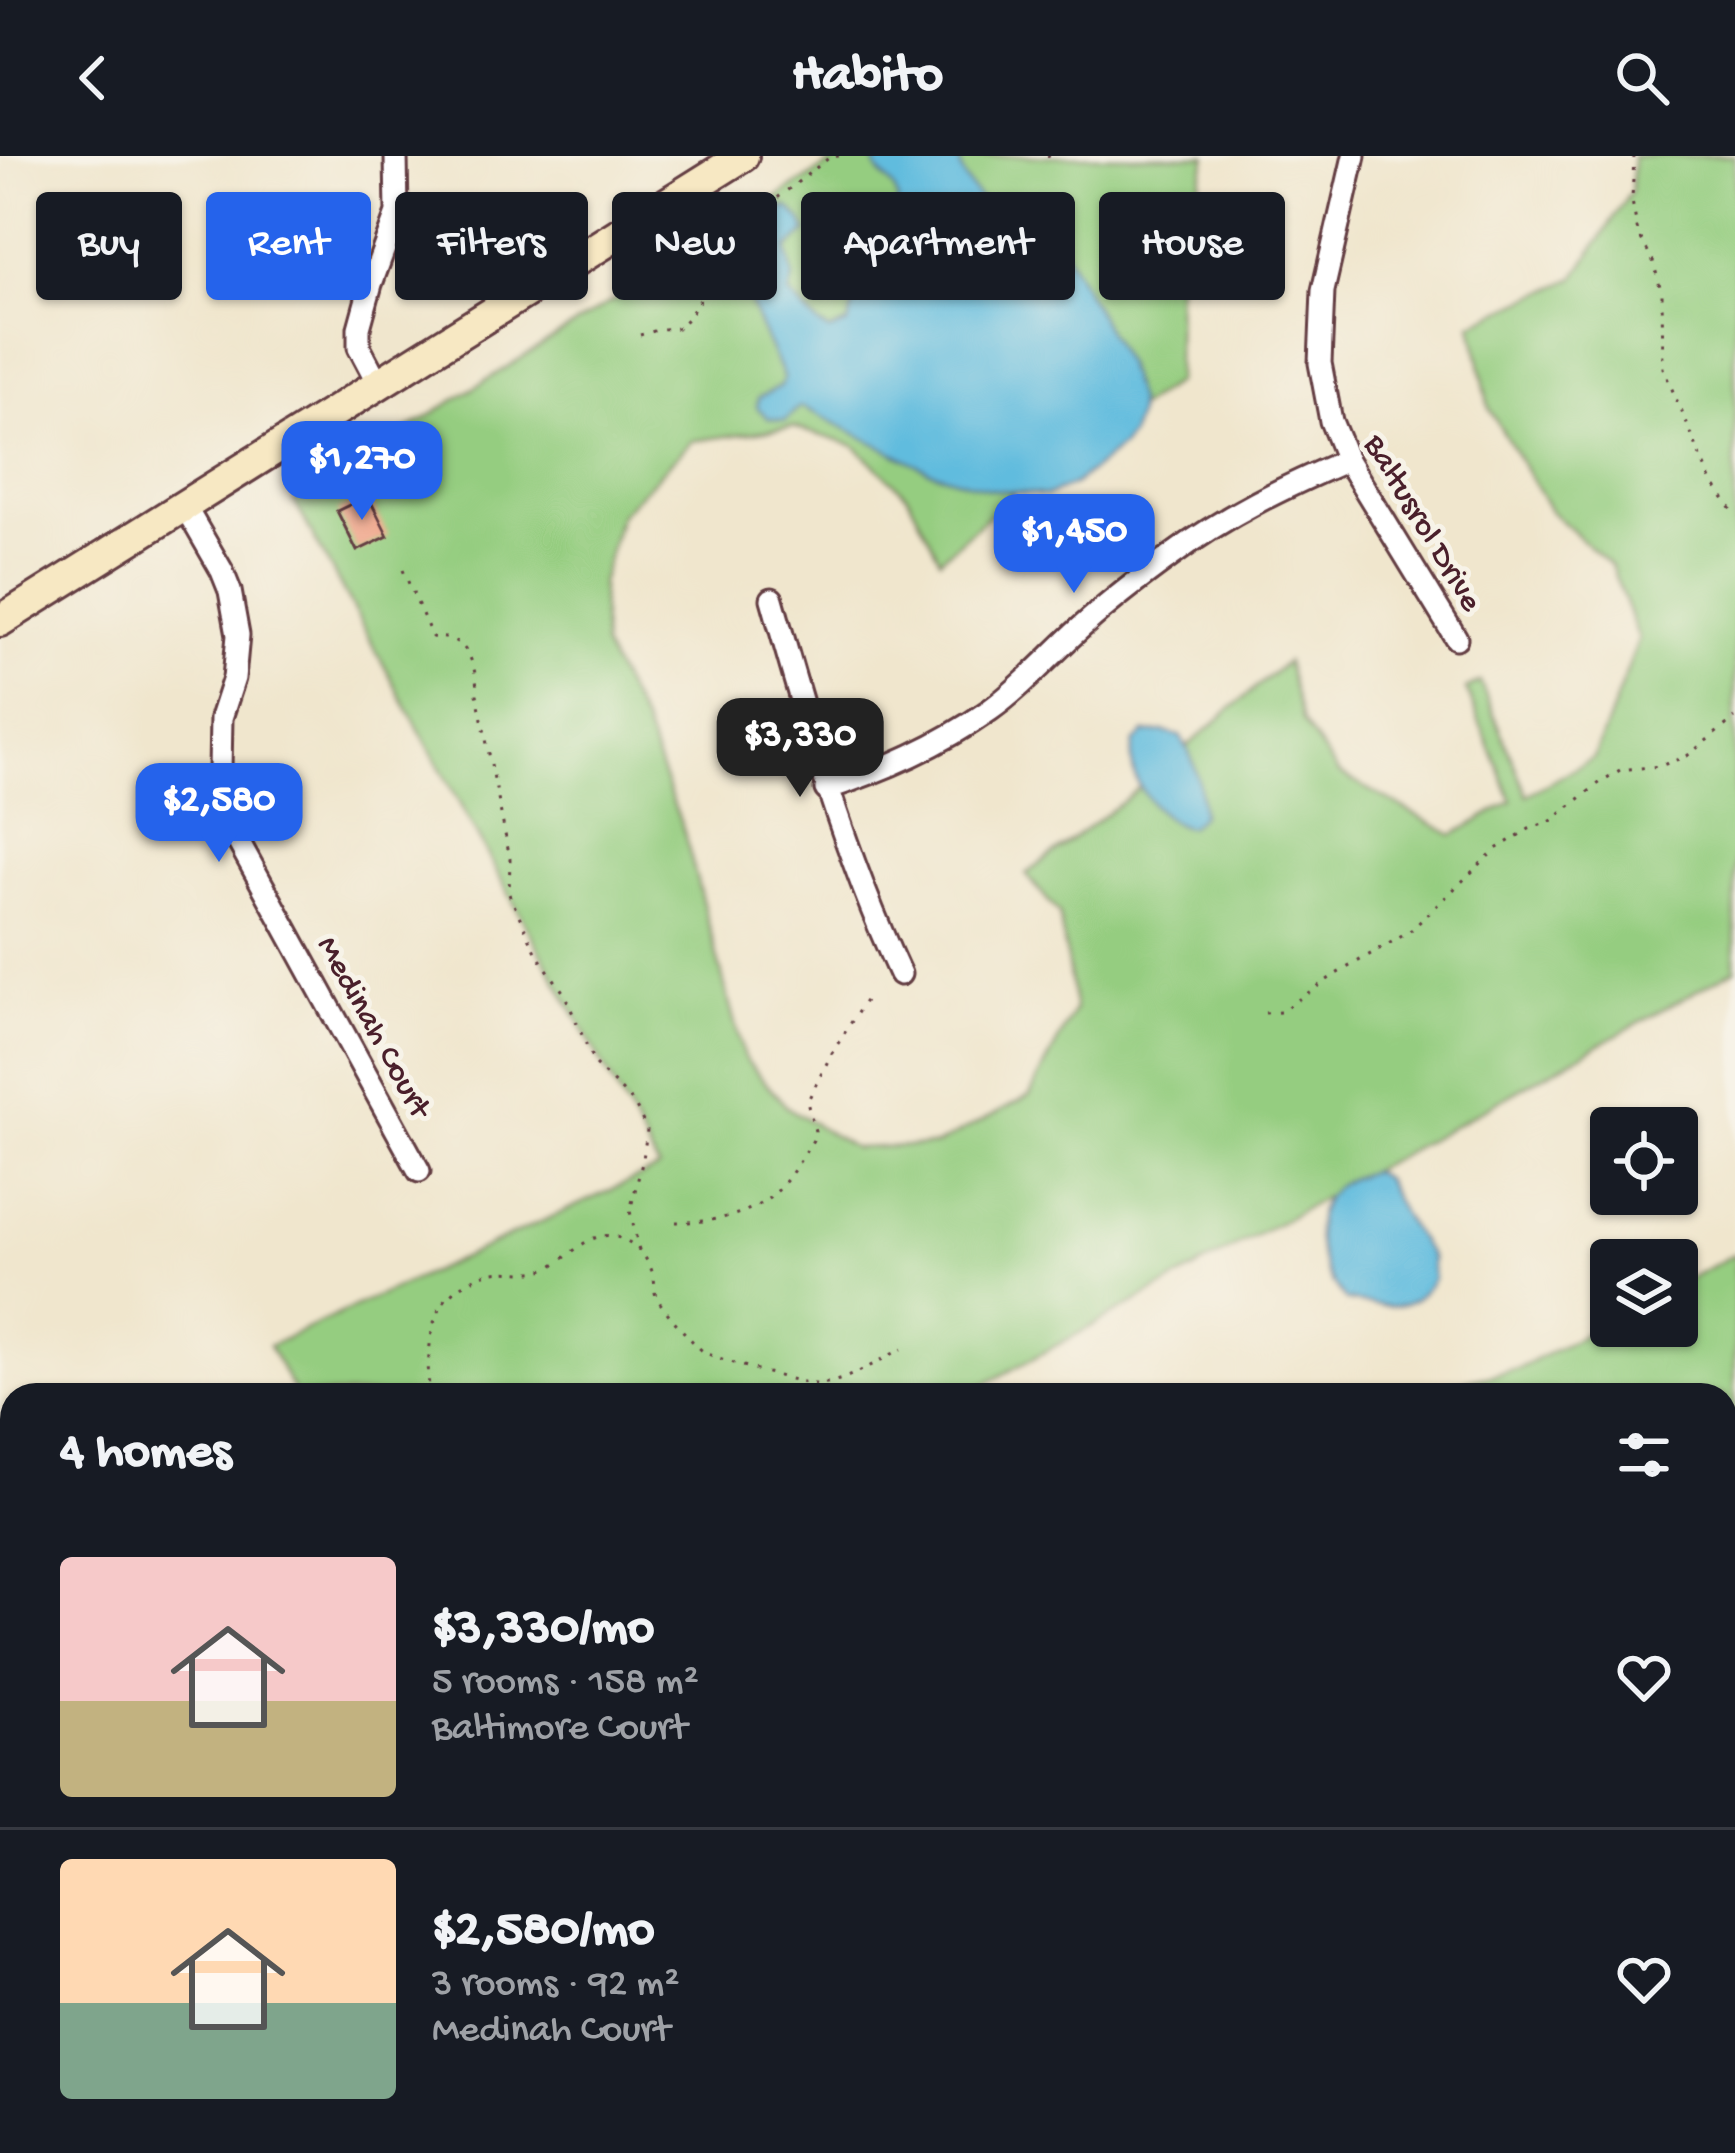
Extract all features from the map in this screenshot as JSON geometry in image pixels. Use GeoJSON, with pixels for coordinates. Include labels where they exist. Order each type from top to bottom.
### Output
{"type":"FeatureCollection","features":[{"type":"Feature","properties":{"kind":"street"},"geometry":{"type":"LineString","coordinates":[[379,383],[359,347],[358,328],[397,213],[396,156]]}},
{"type":"Feature","properties":{"kind":"street"},"geometry":{"type":"LineString","coordinates":[[0,621],[742,156]]}},
{"type":"Feature","properties":{"kind":"street","name":"Baltusrol Drive"},"geometry":{"type":"LineString","coordinates":[[1354,156],[1323,291],[1320,363],[1331,421],[1347,460],[1456,638]]}},
{"type":"Feature","properties":{"kind":"street"},"geometry":{"type":"LineString","coordinates":[[826,789],[920,754],[952,735],[1006,697],[1086,622],[1223,520],[1347,460]]}},
{"type":"Feature","properties":{"kind":"street","name":"Medinah Court"},"geometry":{"type":"LineString","coordinates":[[184,505],[222,571],[238,635],[234,678],[221,718],[220,770],[236,837],[419,1171]]}},
{"type":"Feature","properties":{"kind":"street"},"geometry":{"type":"LineString","coordinates":[[772,599],[826,789],[900,974]]}},
{"type":"Feature","properties":{"kind":"path"},"geometry":{"type":"LineString","coordinates":[[640,335],[678,328],[749,224],[790,187],[838,156]]}},
{"type":"Feature","properties":{"kind":"path"},"geometry":{"type":"LineString","coordinates":[[1047,156],[1057,156]]}},
{"type":"Feature","properties":{"kind":"path"},"geometry":{"type":"LineString","coordinates":[[1634,156],[1632,201],[1638,233],[1662,294],[1663,368],[1711,480],[1735,514]]}},
{"type":"Feature","properties":{"kind":"path"},"geometry":{"type":"LineString","coordinates":[[403,570],[432,637],[455,640],[468,654],[477,676],[510,859],[509,894],[595,1064],[634,1103],[647,1130],[630,1211],[638,1250]]}},
{"type":"Feature","properties":{"kind":"path"},"geometry":{"type":"LineString","coordinates":[[1265,1013],[1280,1012],[1409,932],[1496,849],[1551,821],[1602,781],[1620,770],[1660,766],[1687,755],[1735,718]]}},
{"type":"Feature","properties":{"kind":"path"},"geometry":{"type":"LineString","coordinates":[[676,1222],[722,1217],[778,1191],[813,1140],[807,1102],[866,999]]}},
{"type":"Feature","properties":{"kind":"path"},"geometry":{"type":"LineString","coordinates":[[428,1383],[441,1306],[465,1284],[483,1274],[510,1269],[529,1274],[548,1268],[586,1241],[603,1236],[619,1237],[648,1261],[656,1296],[704,1352],[812,1383]]}},
{"type":"Feature","properties":{"kind":"path"},"geometry":{"type":"LineString","coordinates":[[822,1383],[836,1381],[902,1349]]}},
{"type":"Feature","properties":{"kind":"green space"},"geometry":{"type":"Polygon","coordinates":[[[843,156],[1207,156],[1198,192],[1099,192],[1099,300],[1177,300],[1176,382],[1018,489],[940,559],[908,496],[855,446],[793,427],[692,441],[620,514],[601,583],[603,647],[644,725],[684,832],[744,1058],[787,1107],[854,1148],[936,1145],[1030,1095],[1075,1009],[1059,914],[1026,874],[1122,802],[1286,662],[1302,721],[1338,773],[1453,835],[1512,801],[1466,689],[1480,682],[1527,795],[1594,758],[1639,639],[1611,566],[1551,512],[1489,409],[1472,324],[1575,278],[1631,191],[1633,156],[1735,156],[1735,969],[987,1383],[289,1383],[269,1346],[659,1168],[294,501],[614,300],[777,300],[777,197],[843,156]]]}},
{"type":"Feature","properties":{"kind":"green space"},"geometry":{"type":"Polygon","coordinates":[[[1735,1254],[1735,1383],[1457,1383],[1518,1369],[1590,1331],[1590,1347],[1698,1347],[1698,1274],[1735,1254]]]}},
{"type":"Feature","properties":{"kind":"water"},"geometry":{"type":"Polygon","coordinates":[[[874,156],[960,156],[974,192],[895,192],[877,169],[874,156]]]}},
{"type":"Feature","properties":{"kind":"water"},"geometry":{"type":"Polygon","coordinates":[[[788,207],[801,220],[801,237],[787,249],[793,278],[789,294],[829,331],[848,324],[854,302],[1075,300],[1075,270],[1125,364],[1137,401],[1130,436],[1075,484],[1047,496],[989,489],[930,471],[803,407],[785,421],[768,418],[757,407],[758,398],[781,386],[784,378],[749,300],[777,300],[779,210],[788,207]]]}},
{"type":"Feature","properties":{"kind":"water"},"geometry":{"type":"Polygon","coordinates":[[[1144,733],[1180,736],[1197,774],[1201,815],[1189,827],[1161,813],[1134,773],[1134,743],[1144,733]]]}},
{"type":"Feature","properties":{"kind":"water"},"geometry":{"type":"Polygon","coordinates":[[[1371,1171],[1384,1178],[1431,1257],[1433,1279],[1405,1305],[1346,1301],[1318,1245],[1319,1214],[1325,1200],[1339,1184],[1371,1171]]]}},
{"type":"Feature","properties":{"kind":"building"},"geometry":{"type":"Polygon","coordinates":[[[368,496],[388,536],[357,551],[337,511],[368,496]]]}}]}
